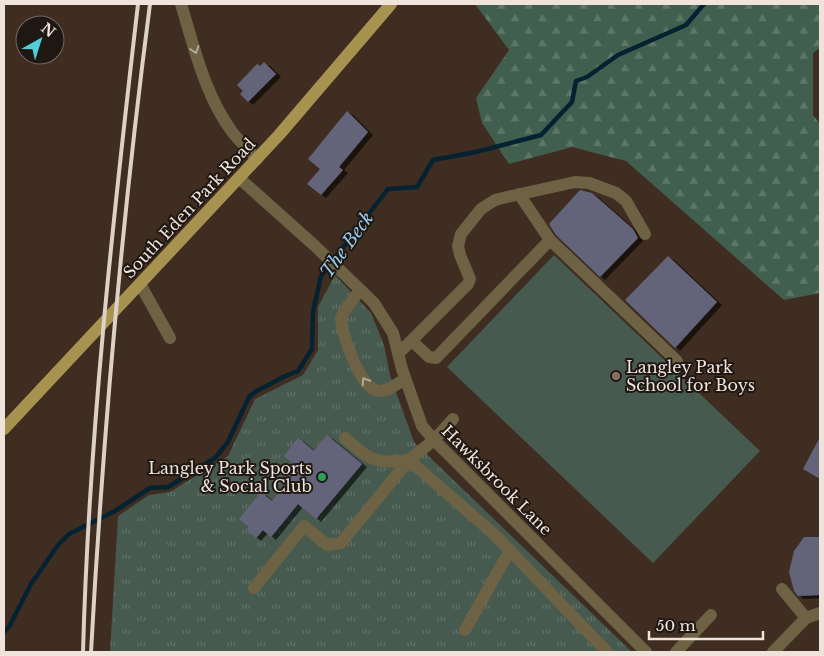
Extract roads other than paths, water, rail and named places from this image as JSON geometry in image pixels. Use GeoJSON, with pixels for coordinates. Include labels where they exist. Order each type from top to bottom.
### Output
{"type":"FeatureCollection","features":[{"type":"Feature","properties":{"kind":"main road","name":"South Eden Park Road"},"geometry":{"type":"LineString","coordinates":[[4,429],[257,159],[391,4]]}},
{"type":"Feature","properties":{"kind":"street"},"geometry":{"type":"LineString","coordinates":[[180,4],[205,80],[215,102],[234,134],[257,159]]}},
{"type":"Feature","properties":{"kind":"street","name":"Hawksbrook Lane"},"geometry":{"type":"LineString","coordinates":[[239,178],[315,246],[374,303],[393,333],[422,426],[434,440],[646,652]]}},
{"type":"Feature","properties":{"kind":"street"},"geometry":{"type":"LineString","coordinates":[[398,354],[468,284],[470,279],[458,246],[461,234],[481,208],[495,200],[575,182],[589,183],[616,194],[626,201],[646,234]]}},
{"type":"Feature","properties":{"kind":"street"},"geometry":{"type":"LineString","coordinates":[[519,194],[550,240],[677,361]]}},
{"type":"Feature","properties":{"kind":"street"},"geometry":{"type":"LineString","coordinates":[[412,341],[429,357],[436,358],[550,240]]}},
{"type":"Feature","properties":{"kind":"street"},"geometry":{"type":"LineString","coordinates":[[140,284],[170,338]]}},
{"type":"Feature","properties":{"kind":"street"},"geometry":{"type":"LineString","coordinates":[[360,290],[341,318],[356,365],[364,382],[371,390],[379,391],[406,379]]}},
{"type":"Feature","properties":{"kind":"street"},"geometry":{"type":"LineString","coordinates":[[254,588],[304,526],[328,545],[341,543],[409,460],[434,440],[454,420]]}},
{"type":"Feature","properties":{"kind":"street"},"geometry":{"type":"LineString","coordinates":[[345,438],[372,459],[383,463],[409,460],[450,494],[510,550],[607,652]]}},
{"type":"Feature","properties":{"kind":"street"},"geometry":{"type":"LineString","coordinates":[[465,630],[510,550]]}},
{"type":"Feature","properties":{"kind":"street"},"geometry":{"type":"LineString","coordinates":[[782,589],[806,618]]}},
{"type":"Feature","properties":{"kind":"street"},"geometry":{"type":"LineString","coordinates":[[773,652],[806,618],[820,613]]}},
{"type":"Feature","properties":{"kind":"street"},"geometry":{"type":"LineString","coordinates":[[676,652],[712,615]]}},
{"type":"Feature","properties":{"kind":"waterway","name":"The Beck"},"geometry":{"type":"LineString","coordinates":[[4,632],[9,627],[31,584],[58,545],[69,534],[115,511],[150,488],[168,487],[215,458],[228,442],[249,397],[283,377],[298,371],[312,349],[313,312],[321,276],[388,189],[417,187],[433,160],[476,152],[541,135],[572,102],[576,81],[587,77],[618,55],[686,25],[704,4]]}},
{"type":"Feature","properties":{"kind":"railway"},"geometry":{"type":"LineString","coordinates":[[83,652],[96,408],[111,246],[138,4]]}},
{"type":"Feature","properties":{"kind":"railway"},"geometry":{"type":"LineString","coordinates":[[91,652],[101,489],[114,327],[150,4]]}},
{"type":"Feature","properties":{"kind":"place","name":"Langley Park School for Boys"},"geometry":{"type":"Point","coordinates":[616,376]}},
{"type":"Feature","properties":{"kind":"place","name":"Langley Park Sports & Social Club"},"geometry":{"type":"Point","coordinates":[322,477]}}]}
